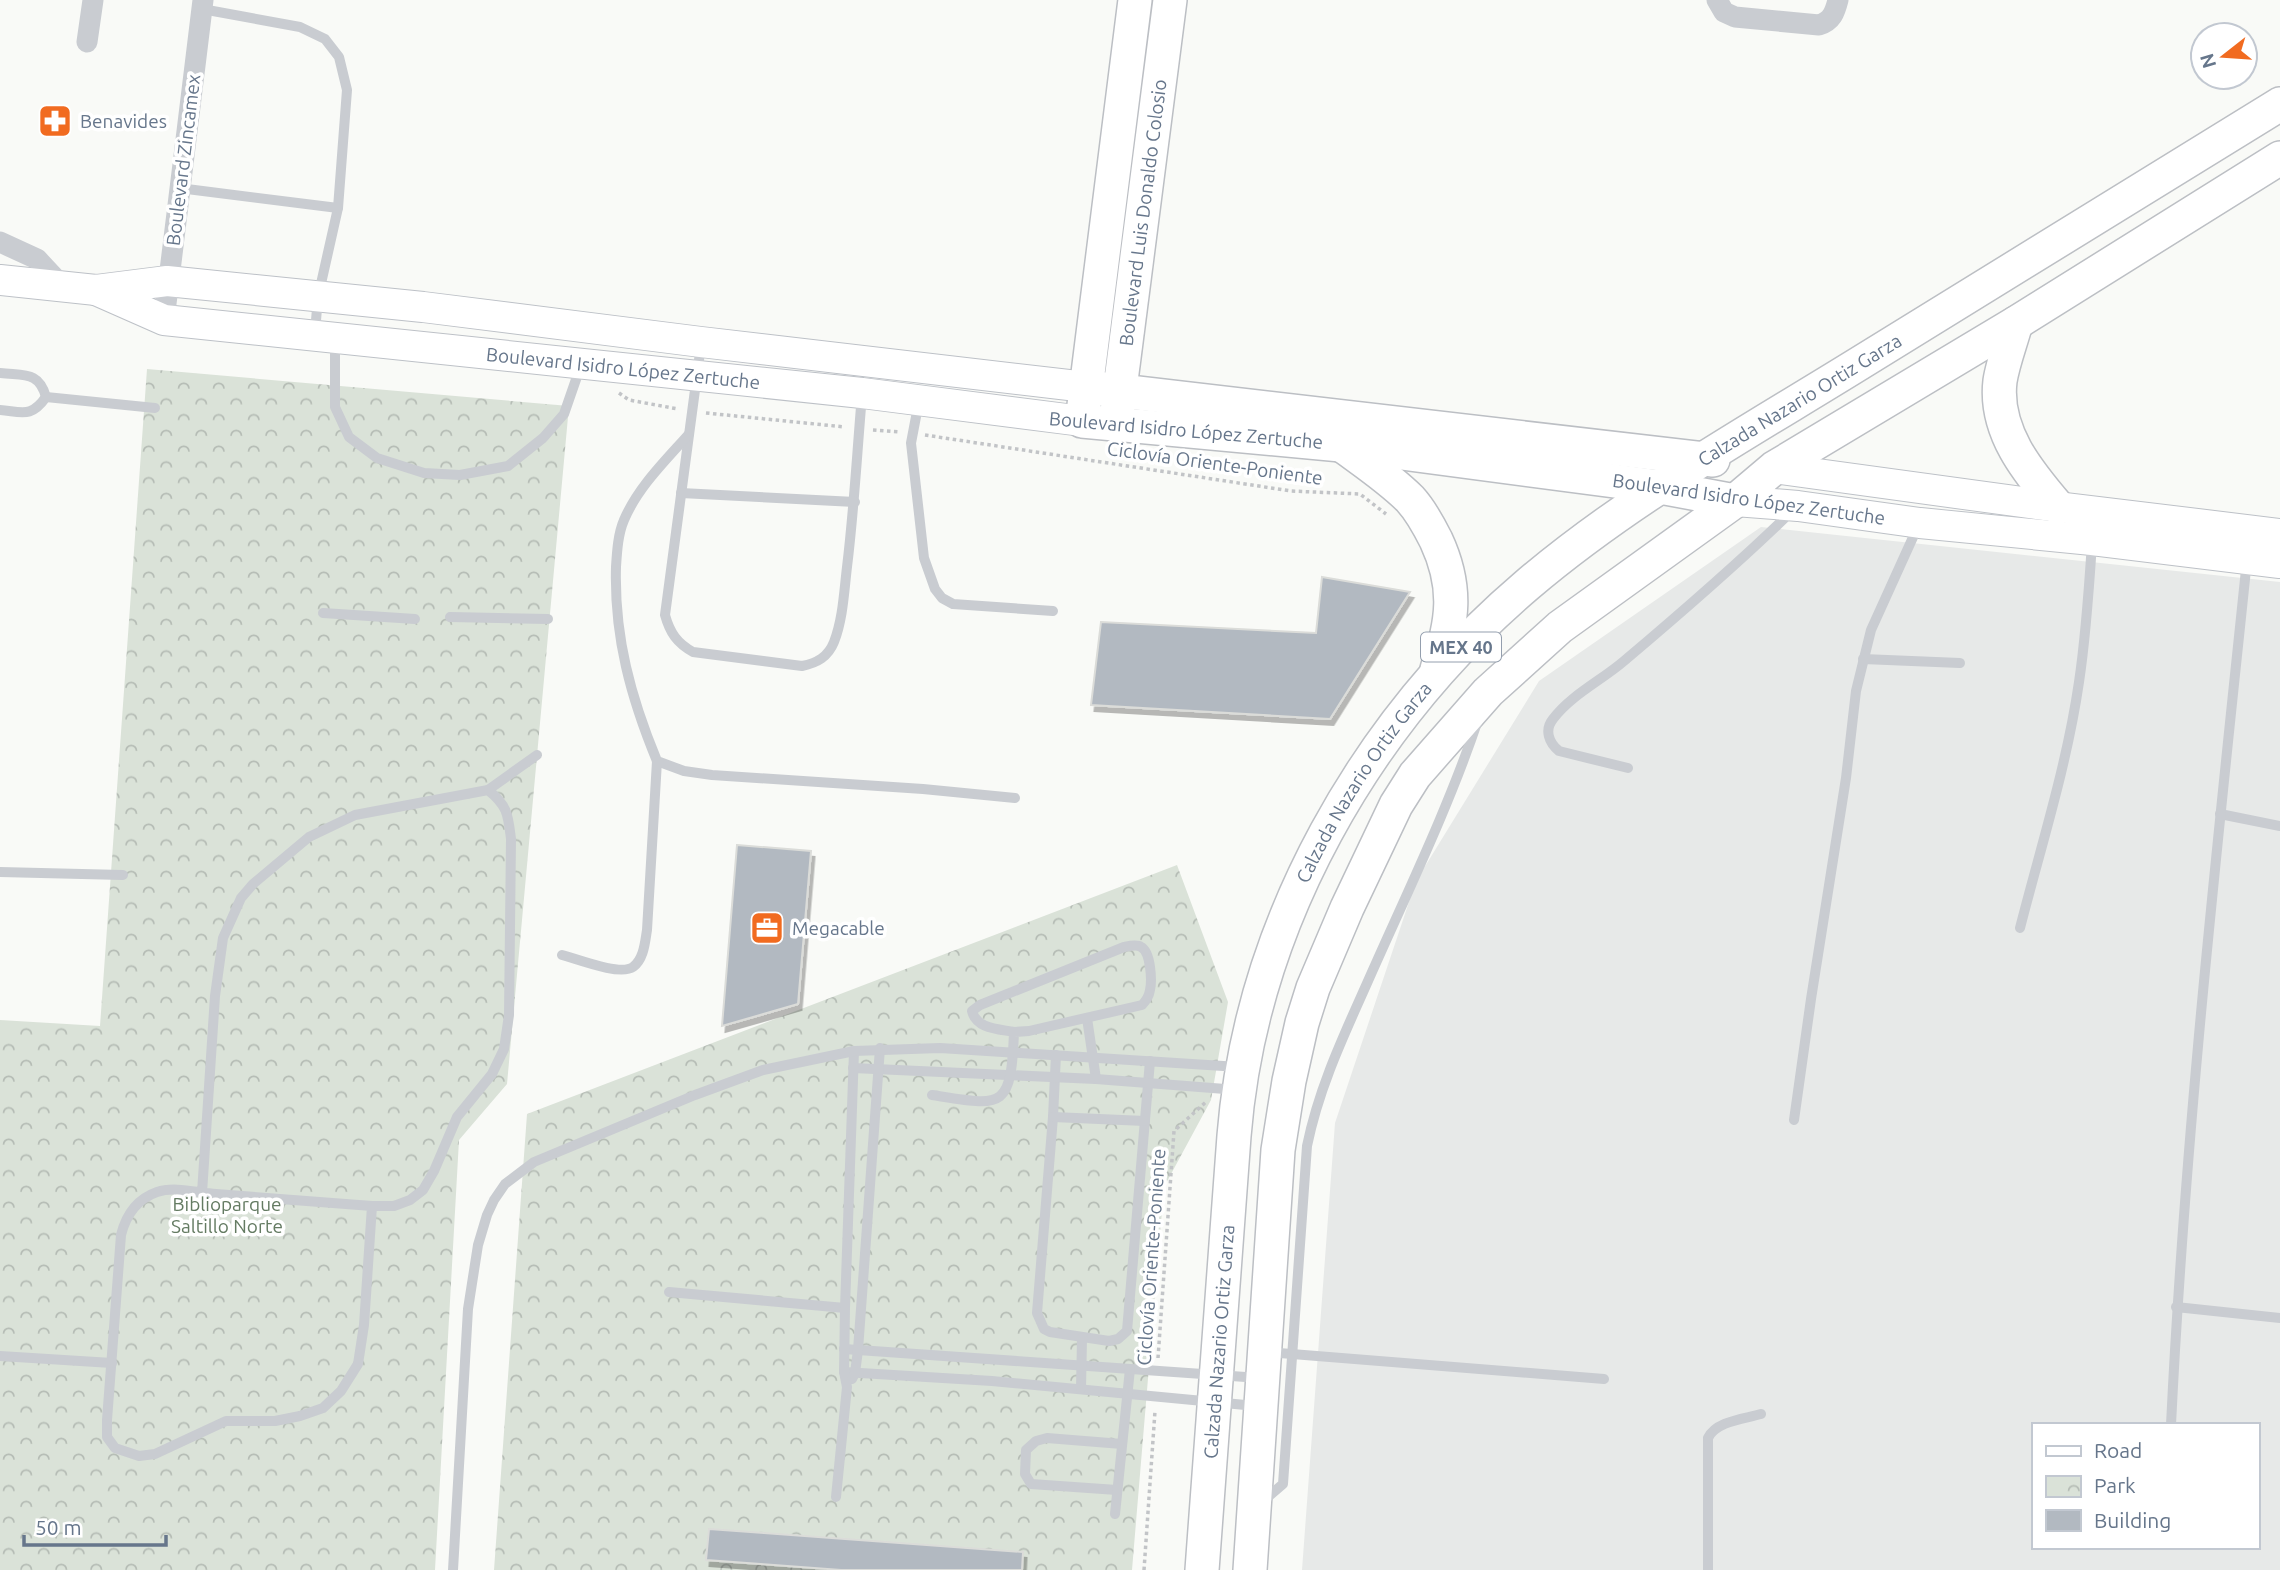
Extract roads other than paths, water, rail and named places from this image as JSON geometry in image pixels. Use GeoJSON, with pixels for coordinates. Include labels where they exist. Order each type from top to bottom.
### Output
{"type":"FeatureCollection","features":[{"type":"Feature","properties":{"kind":"main road","name":"Boulevard Luis Donaldo Colosio"},"geometry":{"type":"LineString","coordinates":[[1082,421],[1135,0]]}},
{"type":"Feature","properties":{"kind":"main road","name":"Boulevard Luis Donaldo Colosio"},"geometry":{"type":"LineString","coordinates":[[1114,425],[1121,391],[1170,0]]}},
{"type":"Feature","properties":{"kind":"main road","name":"Calzada Nazario Ortiz Garza"},"geometry":{"type":"LineString","coordinates":[[1202,1570],[1233,1082],[1271,955],[1302,880],[1333,819],[1372,757],[1460,649],[1526,586],[1600,528],[1704,459],[2280,104]]}},
{"type":"Feature","properties":{"kind":"main road","name":"Calzada Nazario Ortiz Garza"},"geometry":{"type":"LineString","coordinates":[[1250,1570],[1254,1509],[1270,1372],[1278,1150],[1291,1069],[1301,1023],[1313,988],[1396,805],[1415,775],[1488,692],[1560,627],[1735,501],[1774,468],[2016,323],[2280,158]]}},
{"type":"Feature","properties":{"kind":"main road","name":"Boulevard Isidro López Zertuche"},"geometry":{"type":"LineString","coordinates":[[0,280],[96,290],[167,281],[423,307],[701,342],[864,377],[919,401],[1114,425],[1341,445],[1660,487],[1735,501],[1798,506],[1920,523],[2092,540],[2248,545],[2280,534]]}},
{"type":"Feature","properties":{"kind":"main road","name":"Boulevard Isidro López Zertuche"},"geometry":{"type":"LineString","coordinates":[[96,290],[164,320],[580,365],[696,377],[864,377],[1039,383],[1704,459],[2058,507],[2248,545],[2280,564]]}},
{"type":"Feature","properties":{"kind":"main road"},"geometry":{"type":"LineString","coordinates":[[2016,323],[2000,382],[2002,412],[2007,433],[2017,454],[2058,507]]}},
{"type":"Feature","properties":{"kind":"main road"},"geometry":{"type":"LineString","coordinates":[[1341,445],[1412,501],[1429,526],[1446,564],[1451,591],[1450,616],[1446,642],[1433,681]]}},
{"type":"Feature","properties":{"kind":"street"},"geometry":{"type":"LineString","coordinates":[[87,42],[93,0]]}},
{"type":"Feature","properties":{"kind":"street"},"geometry":{"type":"LineString","coordinates":[[1717,0],[1724,12],[1735,17],[1819,25],[1829,21],[1835,13],[1838,0]]}},
{"type":"Feature","properties":{"kind":"street","name":"Boulevard Zincamex"},"geometry":{"type":"LineString","coordinates":[[164,320],[203,5]]}},
{"type":"Feature","properties":{"kind":"street"},"geometry":{"type":"LineString","coordinates":[[0,242],[37,259],[63,287]]}},
{"type":"Feature","properties":{"kind":"lane"},"geometry":{"type":"LineString","coordinates":[[203,5],[300,27],[325,38],[340,57],[347,90],[338,208],[318,297],[335,407],[349,437],[377,458],[424,473],[460,475],[508,466],[543,438],[564,414],[580,365]]}},
{"type":"Feature","properties":{"kind":"lane"},"geometry":{"type":"LineString","coordinates":[[179,188],[338,208]]}},
{"type":"Feature","properties":{"kind":"lane"},"geometry":{"type":"LineString","coordinates":[[701,342],[665,615],[669,630],[681,645],[693,652],[802,666],[817,663],[827,654],[834,642],[842,610],[855,502],[864,377]]}},
{"type":"Feature","properties":{"kind":"lane"},"geometry":{"type":"LineString","coordinates":[[0,373],[36,378],[43,384],[46,397]]}},
{"type":"Feature","properties":{"kind":"lane"},"geometry":{"type":"LineString","coordinates":[[46,397],[155,408]]}},
{"type":"Feature","properties":{"kind":"lane"},"geometry":{"type":"LineString","coordinates":[[0,410],[28,413],[38,407],[46,397]]}},
{"type":"Feature","properties":{"kind":"lane"},"geometry":{"type":"LineString","coordinates":[[919,401],[911,443],[924,558],[935,589],[942,598],[953,604],[1053,611]]}},
{"type":"Feature","properties":{"kind":"lane"},"geometry":{"type":"LineString","coordinates":[[562,955],[620,970],[634,967],[644,950],[657,761],[633,700],[621,645],[617,609],[617,546],[624,521],[639,494],[689,434]]}},
{"type":"Feature","properties":{"kind":"lane"},"geometry":{"type":"LineString","coordinates":[[681,493],[855,502]]}},
{"type":"Feature","properties":{"kind":"lane"},"geometry":{"type":"LineString","coordinates":[[1628,768],[1559,751],[1552,746],[1549,737],[1548,728],[1552,720],[1564,707],[1708,591],[1798,506]]}},
{"type":"Feature","properties":{"kind":"lane"},"geometry":{"type":"LineString","coordinates":[[1794,1120],[1846,778],[1856,691],[1863,659],[1885,597],[1920,523]]}},
{"type":"Feature","properties":{"kind":"lane"},"geometry":{"type":"LineString","coordinates":[[2020,928],[2060,779],[2072,719],[2085,630],[2092,540]]}},
{"type":"Feature","properties":{"kind":"lane"},"geometry":{"type":"LineString","coordinates":[[2171,1423],[2176,1307],[2220,814],[2248,545]]}},
{"type":"Feature","properties":{"kind":"lane"},"geometry":{"type":"LineString","coordinates":[[323,613],[415,619]]}},
{"type":"Feature","properties":{"kind":"lane"},"geometry":{"type":"LineString","coordinates":[[450,617],[548,619]]}},
{"type":"Feature","properties":{"kind":"lane"},"geometry":{"type":"LineString","coordinates":[[1863,659],[1960,663]]}},
{"type":"Feature","properties":{"kind":"lane"},"geometry":{"type":"LineString","coordinates":[[1254,1509],[1283,1484],[1270,1372],[1315,1108],[1339,1045],[1457,778],[1488,692]]}},
{"type":"Feature","properties":{"kind":"lane"},"geometry":{"type":"LineString","coordinates":[[202,1193],[215,996],[223,938],[242,898],[253,884],[309,837],[355,815],[488,790],[537,755]]}},
{"type":"Feature","properties":{"kind":"lane"},"geometry":{"type":"LineString","coordinates":[[657,761],[671,767],[705,774],[1015,798]]}},
{"type":"Feature","properties":{"kind":"lane"},"geometry":{"type":"LineString","coordinates":[[372,1206],[364,1325],[358,1363],[341,1391],[323,1408],[275,1421],[226,1421],[155,1454],[139,1456],[115,1448],[107,1437],[121,1235],[126,1217],[146,1198],[167,1190],[372,1206],[394,1206],[410,1200],[423,1190],[434,1171],[457,1117],[492,1074],[504,1049],[509,1015],[511,839],[508,814],[501,800],[488,790]]}},
{"type":"Feature","properties":{"kind":"lane"},"geometry":{"type":"LineString","coordinates":[[2220,814],[2280,826]]}},
{"type":"Feature","properties":{"kind":"lane"},"geometry":{"type":"LineString","coordinates":[[0,872],[123,876]]}},
{"type":"Feature","properties":{"kind":"lane"},"geometry":{"type":"LineString","coordinates":[[1140,946],[1148,955],[1151,987],[1145,1002],[1134,1008],[1014,1032],[981,1024],[975,1020],[972,1011],[980,1005],[1124,947],[1140,946]]}},
{"type":"Feature","properties":{"kind":"lane"},"geometry":{"type":"LineString","coordinates":[[1087,1018],[1096,1079]]}},
{"type":"Feature","properties":{"kind":"lane"},"geometry":{"type":"LineString","coordinates":[[932,1095],[977,1102],[992,1101],[1003,1094],[1011,1075],[1014,1032]]}},
{"type":"Feature","properties":{"kind":"lane"},"geometry":{"type":"LineString","coordinates":[[453,1570],[455,1505],[471,1285],[478,1245],[486,1215],[505,1184],[534,1162],[763,1070],[880,1048],[1013,1051],[1150,1061],[1233,1082]]}},
{"type":"Feature","properties":{"kind":"lane"},"geometry":{"type":"LineString","coordinates":[[836,1497],[849,1373],[858,1350],[880,1048]]}},
{"type":"Feature","properties":{"kind":"lane"},"geometry":{"type":"LineString","coordinates":[[849,1373],[844,1349],[854,1051]]}},
{"type":"Feature","properties":{"kind":"lane"},"geometry":{"type":"LineString","coordinates":[[1056,1055],[1054,1117],[1037,1313],[1044,1329],[1060,1335],[1113,1340],[1127,1331],[1150,1061]]}},
{"type":"Feature","properties":{"kind":"lane"},"geometry":{"type":"LineString","coordinates":[[853,1068],[880,1067],[1148,1084],[1233,1082]]}},
{"type":"Feature","properties":{"kind":"lane"},"geometry":{"type":"LineString","coordinates":[[1054,1117],[1145,1121]]}},
{"type":"Feature","properties":{"kind":"lane"},"geometry":{"type":"LineString","coordinates":[[669,1293],[845,1308]]}},
{"type":"Feature","properties":{"kind":"lane"},"geometry":{"type":"LineString","coordinates":[[2176,1307],[2280,1318]]}},
{"type":"Feature","properties":{"kind":"lane"},"geometry":{"type":"LineString","coordinates":[[1081,1389],[1082,1338]]}},
{"type":"Feature","properties":{"kind":"lane"},"geometry":{"type":"LineString","coordinates":[[844,1349],[1157,1371],[1215,1389],[1270,1372]]}},
{"type":"Feature","properties":{"kind":"lane"},"geometry":{"type":"LineString","coordinates":[[0,1356],[112,1363]]}},
{"type":"Feature","properties":{"kind":"lane"},"geometry":{"type":"LineString","coordinates":[[992,1381],[995,1359]]}},
{"type":"Feature","properties":{"kind":"lane"},"geometry":{"type":"LineString","coordinates":[[1115,1514],[1130,1369]]}},
{"type":"Feature","properties":{"kind":"lane"},"geometry":{"type":"LineString","coordinates":[[849,1373],[992,1381],[1156,1397],[1215,1389],[1270,1372],[1604,1379]]}},
{"type":"Feature","properties":{"kind":"lane"},"geometry":{"type":"LineString","coordinates":[[1708,1570],[1707,1438],[1718,1426],[1761,1415]]}},
{"type":"Feature","properties":{"kind":"lane"},"geometry":{"type":"LineString","coordinates":[[1117,1490],[1031,1484],[1025,1474],[1026,1450],[1036,1441],[1047,1438],[1122,1444]]}},
{"type":"Feature","properties":{"kind":"place","name":"Benavides"},"geometry":{"type":"Point","coordinates":[55,121]}},
{"type":"Feature","properties":{"kind":"place","name":"Megacable"},"geometry":{"type":"Point","coordinates":[767,928]}},
{"type":"Feature","properties":{"kind":"park label","name":"Biblioparque Saltillo Norte"},"geometry":{"type":"Point","coordinates":[227,1215]}}]}
